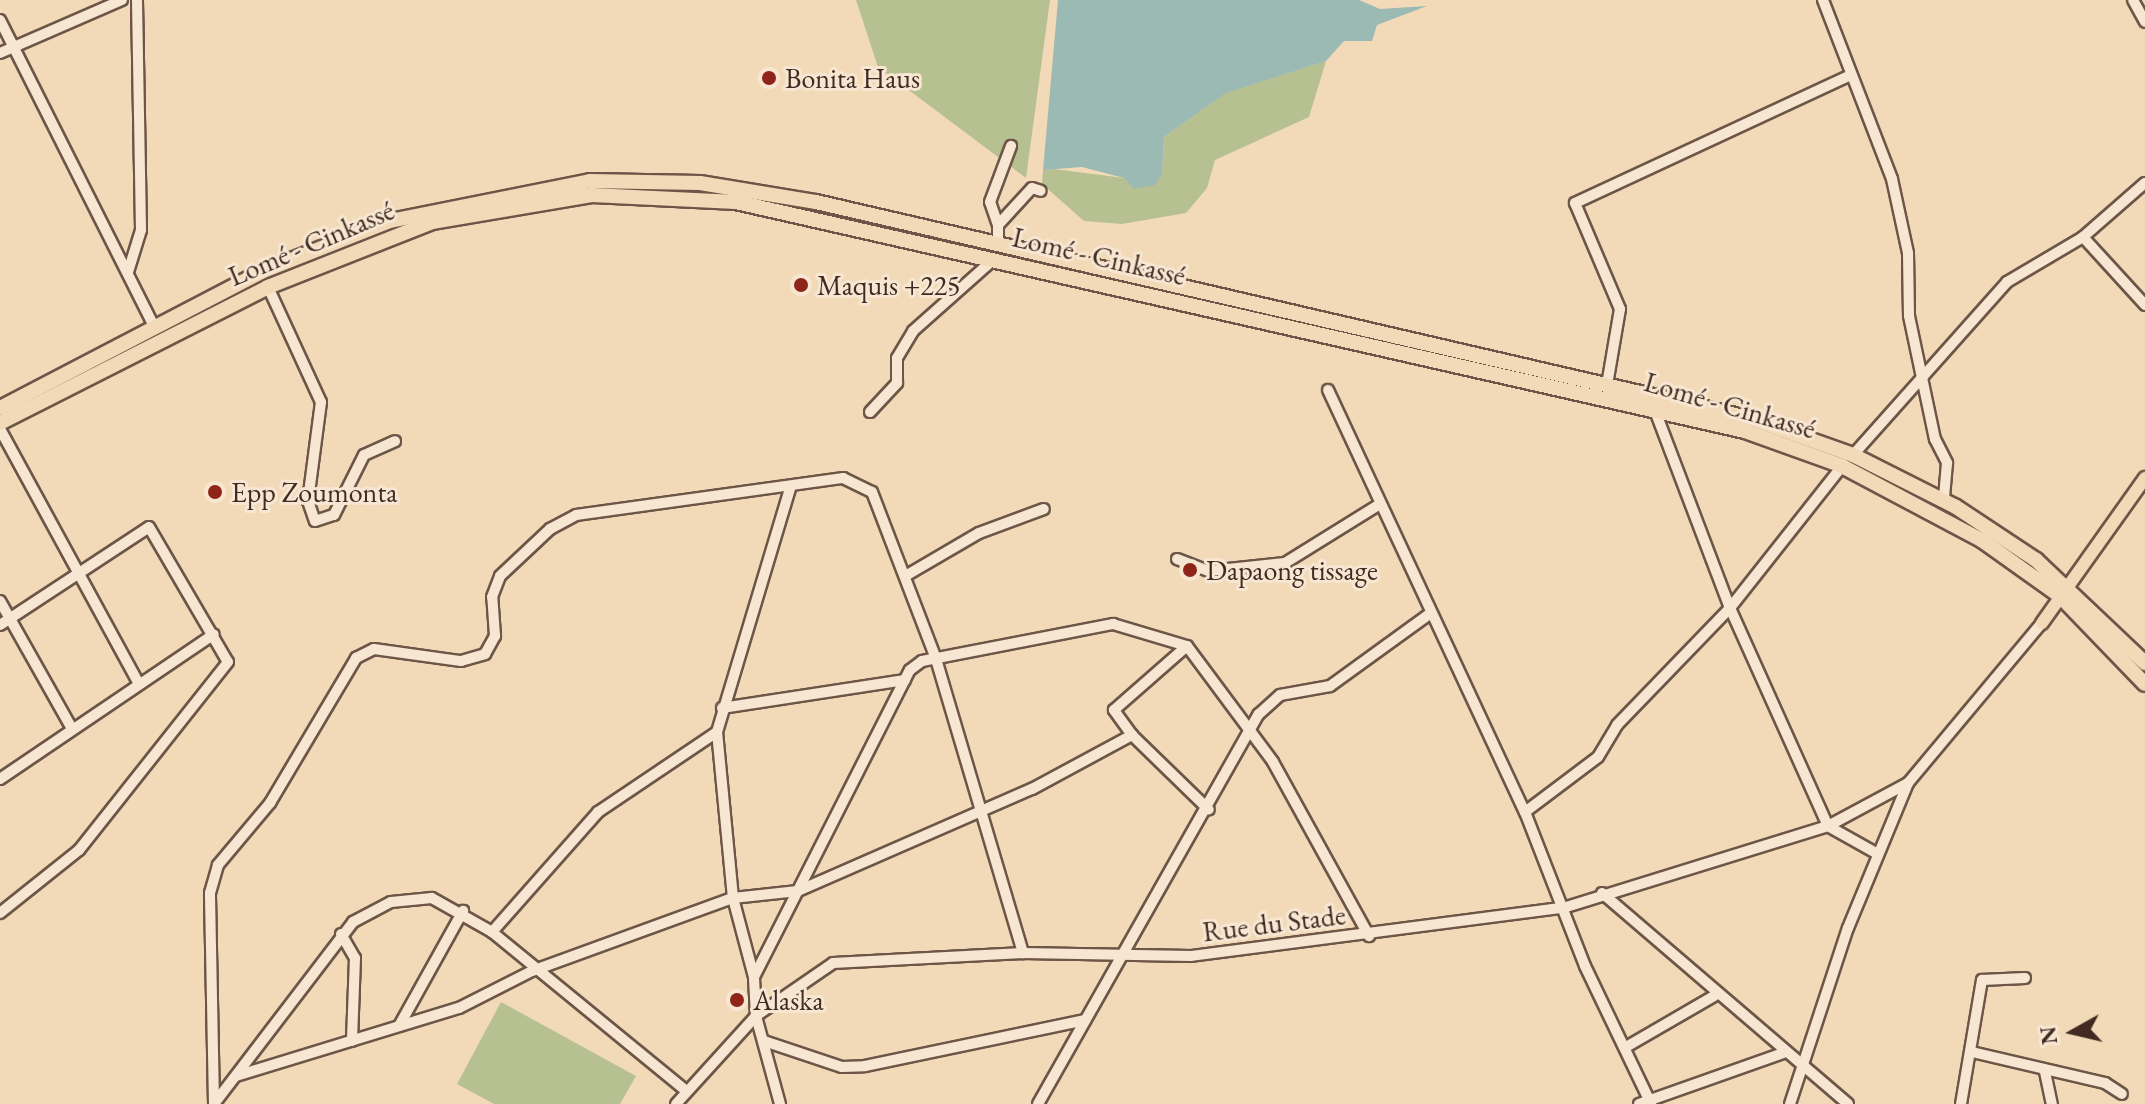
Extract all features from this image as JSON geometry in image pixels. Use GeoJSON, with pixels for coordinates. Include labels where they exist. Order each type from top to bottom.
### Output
{"type":"FeatureCollection","features":[{"type":"Feature","properties":{"kind":"highway","name":"Lomé - Cinkassé"},"geometry":{"type":"LineString","coordinates":[[0,408],[268,287],[432,222],[591,188]]}},
{"type":"Feature","properties":{"kind":"highway","name":"Lomé - Cinkassé"},"geometry":{"type":"LineString","coordinates":[[0,426],[155,328],[261,272],[390,221],[591,188],[778,193],[997,251],[1655,402],[1853,455],[1944,501],[2065,594],[2145,663]]}},
{"type":"Feature","properties":{"kind":"highway","name":"Lomé - Cinkassé"},"geometry":{"type":"LineString","coordinates":[[997,251],[1607,385],[1842,466],[1983,541],[2065,594],[2145,684]]}},
{"type":"Feature","properties":{"kind":"main road"},"geometry":{"type":"LineString","coordinates":[[2065,594],[2145,478]]}},
{"type":"Feature","properties":{"kind":"main road"},"geometry":{"type":"LineString","coordinates":[[2042,623],[2145,492]]}},
{"type":"Feature","properties":{"kind":"street"},"geometry":{"type":"LineString","coordinates":[[0,53],[122,0]]}},
{"type":"Feature","properties":{"kind":"street"},"geometry":{"type":"LineString","coordinates":[[128,272],[141,230],[137,0]]}},
{"type":"Feature","properties":{"kind":"street"},"geometry":{"type":"LineString","coordinates":[[1823,0],[1849,76],[1892,179],[1922,379],[1947,463],[1944,501]]}},
{"type":"Feature","properties":{"kind":"street"},"geometry":{"type":"LineString","coordinates":[[2137,2],[2145,22]]}},
{"type":"Feature","properties":{"kind":"street"},"geometry":{"type":"LineString","coordinates":[[0,20],[155,328]]}},
{"type":"Feature","properties":{"kind":"street"},"geometry":{"type":"LineString","coordinates":[[1607,385],[1620,309],[1585,243],[1575,203],[1849,76]]}},
{"type":"Feature","properties":{"kind":"street"},"geometry":{"type":"LineString","coordinates":[[870,412],[897,383],[897,358],[913,331],[997,251],[998,225],[990,202],[1011,146]]}},
{"type":"Feature","properties":{"kind":"street"},"geometry":{"type":"LineString","coordinates":[[1853,455],[2019,271],[2083,237],[2145,183]]}},
{"type":"Feature","properties":{"kind":"street"},"geometry":{"type":"LineString","coordinates":[[998,225],[1032,188],[1041,191]]}},
{"type":"Feature","properties":{"kind":"street"},"geometry":{"type":"LineString","coordinates":[[2083,237],[2145,305]]}},
{"type":"Feature","properties":{"kind":"street"},"geometry":{"type":"LineString","coordinates":[[268,287],[321,402],[308,501],[315,521],[334,515],[364,455],[395,441]]}},
{"type":"Feature","properties":{"kind":"street"},"geometry":{"type":"LineString","coordinates":[[1328,390],[1377,506],[1525,812],[1563,908],[1626,1047],[1646,1102],[1783,1053]]}},
{"type":"Feature","properties":{"kind":"street"},"geometry":{"type":"LineString","coordinates":[[1655,402],[1730,608],[1828,826],[1876,853]]}},
{"type":"Feature","properties":{"kind":"street"},"geometry":{"type":"LineString","coordinates":[[0,426],[138,682]]}},
{"type":"Feature","properties":{"kind":"street"},"geometry":{"type":"LineString","coordinates":[[1525,812],[1598,757],[1617,725],[1730,608],[1842,466]]}},
{"type":"Feature","properties":{"kind":"street"},"geometry":{"type":"LineString","coordinates":[[214,1104],[212,878],[270,803],[356,658],[374,649],[461,661],[485,654],[495,636],[492,597],[500,576],[550,529],[576,515],[790,489],[843,478],[863,483],[891,527],[936,659],[976,813],[1023,953]]}},
{"type":"Feature","properties":{"kind":"street"},"geometry":{"type":"LineString","coordinates":[[780,1104],[756,1016],[754,977],[733,898],[717,732],[790,489]]}},
{"type":"Feature","properties":{"kind":"street"},"geometry":{"type":"LineString","coordinates":[[1177,559],[1209,571],[1285,563],[1377,506]]}},
{"type":"Feature","properties":{"kind":"street"},"geometry":{"type":"LineString","coordinates":[[907,575],[979,533],[1044,509]]}},
{"type":"Feature","properties":{"kind":"street"},"geometry":{"type":"LineString","coordinates":[[0,913],[79,850],[226,671],[214,634],[149,527],[78,570],[5,622]]}},
{"type":"Feature","properties":{"kind":"street"},"geometry":{"type":"LineString","coordinates":[[0,601],[5,622],[72,729]]}},
{"type":"Feature","properties":{"kind":"street"},"geometry":{"type":"LineString","coordinates":[[1038,1104],[1085,1020],[1127,955],[1252,731],[1280,695],[1330,686],[1428,615]]}},
{"type":"Feature","properties":{"kind":"street"},"geometry":{"type":"LineString","coordinates":[[1790,1104],[1876,853],[1908,783],[2042,623]]}},
{"type":"Feature","properties":{"kind":"street"},"geometry":{"type":"LineString","coordinates":[[754,977],[905,680],[917,664],[1113,624],[1187,646],[1252,731],[1369,936]]}},
{"type":"Feature","properties":{"kind":"street"},"geometry":{"type":"LineString","coordinates":[[1,776],[214,634]]}},
{"type":"Feature","properties":{"kind":"street"},"geometry":{"type":"LineString","coordinates":[[1187,646],[1115,707],[1132,735],[1209,810]]}},
{"type":"Feature","properties":{"kind":"street"},"geometry":{"type":"LineString","coordinates":[[722,708],[905,680]]}},
{"type":"Feature","properties":{"kind":"street"},"geometry":{"type":"LineString","coordinates":[[492,932],[605,805],[717,732]]}},
{"type":"Feature","properties":{"kind":"street"},"geometry":{"type":"LineString","coordinates":[[236,1076],[459,1008],[532,971],[733,898],[798,891],[976,813],[1132,735]]}},
{"type":"Feature","properties":{"kind":"street","name":"Rue du Stade"},"geometry":{"type":"LineString","coordinates":[[676,1104],[685,1090],[756,1016],[833,963],[1023,953],[1191,956],[1369,936],[1563,908],[1602,893],[1828,826],[1908,783]]}},
{"type":"Feature","properties":{"kind":"street"},"geometry":{"type":"LineString","coordinates":[[1602,893],[1714,996],[1848,1104]]}},
{"type":"Feature","properties":{"kind":"street"},"geometry":{"type":"LineString","coordinates":[[214,1104],[341,934],[391,902],[432,898],[463,911],[492,932],[532,971],[685,1090]]}},
{"type":"Feature","properties":{"kind":"street"},"geometry":{"type":"LineString","coordinates":[[399,1026],[463,911]]}},
{"type":"Feature","properties":{"kind":"street"},"geometry":{"type":"LineString","coordinates":[[341,934],[355,958],[352,1041]]}},
{"type":"Feature","properties":{"kind":"street"},"geometry":{"type":"LineString","coordinates":[[1961,1104],[1983,978],[2025,978]]}},
{"type":"Feature","properties":{"kind":"street"},"geometry":{"type":"LineString","coordinates":[[1626,1047],[1714,996]]}},
{"type":"Feature","properties":{"kind":"street"},"geometry":{"type":"LineString","coordinates":[[764,1041],[833,1064],[865,1066],[1085,1020]]}},
{"type":"Feature","properties":{"kind":"street"},"geometry":{"type":"LineString","coordinates":[[1972,1052],[2045,1072],[2105,1083],[2122,1094]]}},
{"type":"Feature","properties":{"kind":"street"},"geometry":{"type":"LineString","coordinates":[[2045,1072],[2052,1104]]}},
{"type":"Feature","properties":{"kind":"green space"},"geometry":{"type":"Polygon","coordinates":[[[856,0],[1050,0],[1026,178],[878,67],[856,0]]]}},
{"type":"Feature","properties":{"kind":"green space"},"geometry":{"type":"Polygon","coordinates":[[[1326,61],[1309,117],[1215,160],[1207,188],[1186,213],[1122,224],[1084,221],[1042,184],[1043,170],[1054,169],[1124,178],[1162,174],[1164,137],[1227,92],[1326,61]]]}},
{"type":"Feature","properties":{"kind":"green space"},"geometry":{"type":"Polygon","coordinates":[[[501,1002],[636,1076],[620,1104],[494,1104],[457,1084],[501,1002]]]}},
{"type":"Feature","properties":{"kind":"water"},"geometry":{"type":"Polygon","coordinates":[[[1058,0],[1359,0],[1380,9],[1427,6],[1377,25],[1372,41],[1344,41],[1326,61],[1226,93],[1164,137],[1162,174],[1155,185],[1134,189],[1124,178],[1082,167],[1043,170],[1058,0]]]}},
{"type":"Feature","properties":{"kind":"place","name":"Bonita Haus"},"geometry":{"type":"Point","coordinates":[769,78]}},
{"type":"Feature","properties":{"kind":"place","name":"Maquis +225"},"geometry":{"type":"Point","coordinates":[801,285]}},
{"type":"Feature","properties":{"kind":"place","name":"Epp Zoumonta"},"geometry":{"type":"Point","coordinates":[215,492]}},
{"type":"Feature","properties":{"kind":"place","name":"Dapaong tissage"},"geometry":{"type":"Point","coordinates":[1190,570]}},
{"type":"Feature","properties":{"kind":"place","name":"Alaska"},"geometry":{"type":"Point","coordinates":[737,1000]}}]}
